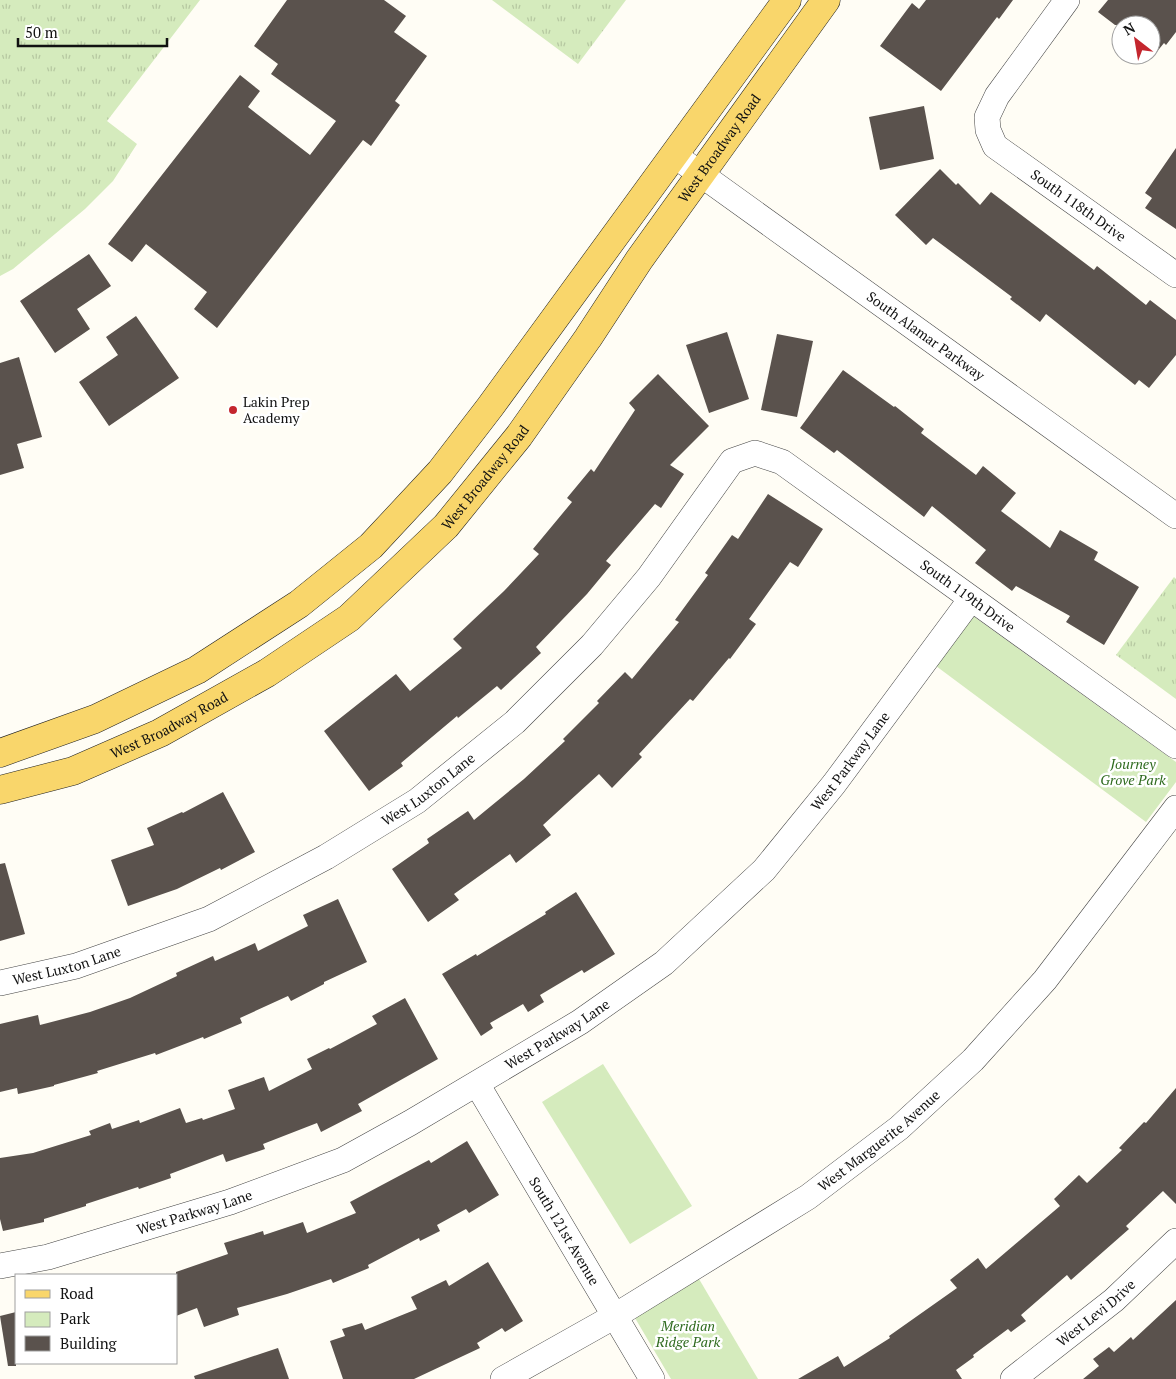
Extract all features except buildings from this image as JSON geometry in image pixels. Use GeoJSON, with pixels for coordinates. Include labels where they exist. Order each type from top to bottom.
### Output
{"type":"FeatureCollection","features":[{"type":"Feature","properties":{"kind":"main road"},"geometry":{"type":"LineString","coordinates":[[0,752],[95,719],[197,670],[299,604],[371,546],[440,472],[479,422],[585,280],[787,0]]}},
{"type":"Feature","properties":{"kind":"main road","name":"West Broadway Road"},"geometry":{"type":"LineString","coordinates":[[0,790],[72,771],[160,733],[267,673],[349,618],[446,526],[519,436],[588,338],[639,260],[826,0]]}},
{"type":"Feature","properties":{"kind":"street","name":"South 118th Drive"},"geometry":{"type":"LineString","coordinates":[[1066,0],[996,96],[987,117],[988,130],[995,146],[1176,275]]}},
{"type":"Feature","properties":{"kind":"street","name":"South Alamar Parkway"},"geometry":{"type":"LineString","coordinates":[[674,155],[1176,516]]}},
{"type":"Feature","properties":{"kind":"street","name":"South 119th Drive"},"geometry":{"type":"LineString","coordinates":[[755,453],[782,462],[1176,746]]}},
{"type":"Feature","properties":{"kind":"street","name":"West Luxton Lane"},"geometry":{"type":"LineString","coordinates":[[0,983],[76,966],[209,919],[326,857],[417,801],[515,722],[592,645],[648,577],[732,461],[755,453]]}},
{"type":"Feature","properties":{"kind":"street","name":"West Parkway Lane"},"geometry":{"type":"LineString","coordinates":[[0,1266],[48,1258],[230,1202],[343,1160],[477,1084],[580,1022],[664,963],[764,870],[834,784],[971,599]]}},
{"type":"Feature","properties":{"kind":"street","name":"West Marguerite Avenue"},"geometry":{"type":"LineString","coordinates":[[503,1379],[615,1316],[808,1197],[899,1128],[973,1060],[1045,980],[1176,808]]}},
{"type":"Feature","properties":{"kind":"street","name":"South 121st Avenue"},"geometry":{"type":"LineString","coordinates":[[477,1084],[652,1379]]}},
{"type":"Feature","properties":{"kind":"street","name":"West Levi Drive"},"geometry":{"type":"LineString","coordinates":[[1013,1379],[1114,1300],[1176,1241]]}},
{"type":"Feature","properties":{"kind":"green space"},"geometry":{"type":"Polygon","coordinates":[[[0,0],[200,0],[107,121],[137,144],[113,181],[85,209],[13,269],[0,276],[0,0]]]}},
{"type":"Feature","properties":{"kind":"green space"},"geometry":{"type":"Polygon","coordinates":[[[492,0],[626,0],[578,64],[492,0]]]}},
{"type":"Feature","properties":{"kind":"green space"},"geometry":{"type":"Polygon","coordinates":[[[1174,577],[1176,579],[1176,699],[1116,655],[1174,577]]]}},
{"type":"Feature","properties":{"kind":"green space","name":"Journey Grove Park"},"geometry":{"type":"Polygon","coordinates":[[[973,616],[1176,762],[1176,782],[1146,822],[936,666],[973,616]]]}},
{"type":"Feature","properties":{"kind":"green space"},"geometry":{"type":"Polygon","coordinates":[[[603,1064],[692,1206],[630,1244],[542,1102],[603,1064]]]}},
{"type":"Feature","properties":{"kind":"green space","name":"Meridian Ridge Park"},"geometry":{"type":"Polygon","coordinates":[[[699,1279],[758,1379],[671,1379],[635,1318],[699,1279]]]}},
{"type":"Feature","properties":{"kind":"place","name":"Lakin Prep Academy"},"geometry":{"type":"Point","coordinates":[233,410]}}]}
